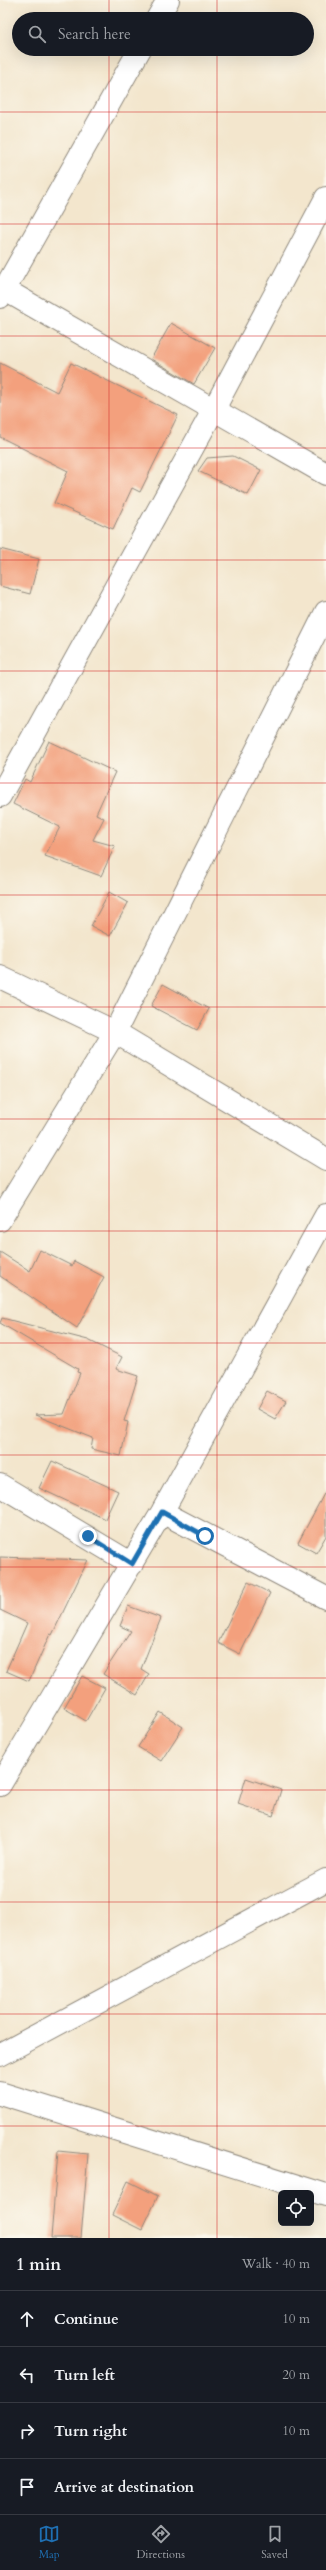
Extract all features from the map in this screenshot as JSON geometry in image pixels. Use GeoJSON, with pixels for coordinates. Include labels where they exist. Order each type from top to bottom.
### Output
{"type":"FeatureCollection","features":[{"type":"Feature","properties":{"kind":"street"},"geometry":{"type":"LineString","coordinates":[[161,12],[168,0]]}},
{"type":"Feature","properties":{"kind":"street"},"geometry":{"type":"LineString","coordinates":[[136,56],[2,291],[326,474]]}},
{"type":"Feature","properties":{"kind":"street"},"geometry":{"type":"LineString","coordinates":[[0,796],[214,410],[326,198]]}},
{"type":"Feature","properties":{"kind":"street"},"geometry":{"type":"LineString","coordinates":[[0,1220],[115,1032],[326,612]]}},
{"type":"Feature","properties":{"kind":"street"},"geometry":{"type":"LineString","coordinates":[[0,977],[115,1032],[326,1159]]}},
{"type":"Feature","properties":{"kind":"street"},"geometry":{"type":"LineString","coordinates":[[0,1785],[162,1512],[326,1215]]}},
{"type":"Feature","properties":{"kind":"street"},"geometry":{"type":"LineString","coordinates":[[0,1485],[132,1564]]}},
{"type":"Feature","properties":{"kind":"street"},"geometry":{"type":"LineString","coordinates":[[162,1512],[326,1598]]}},
{"type":"Feature","properties":{"kind":"street"},"geometry":{"type":"LineString","coordinates":[[0,2055],[326,1880]]}},
{"type":"Feature","properties":{"kind":"street"},"geometry":{"type":"LineString","coordinates":[[0,2093],[326,2195]]}},
{"type":"Feature","properties":{"kind":"building"},"geometry":{"type":"Polygon","coordinates":[[[171,323],[215,348],[194,384],[151,359],[171,323]]]}},
{"type":"Feature","properties":{"kind":"building"},"geometry":{"type":"Polygon","coordinates":[[[0,363],[57,392],[71,363],[178,415],[140,492],[132,488],[113,529],[54,503],[68,471],[0,437],[0,363]]]}},
{"type":"Feature","properties":{"kind":"building"},"geometry":{"type":"Polygon","coordinates":[[[233,456],[261,470],[248,495],[198,471],[207,458],[233,456]]]}},
{"type":"Feature","properties":{"kind":"building"},"geometry":{"type":"Polygon","coordinates":[[[0,549],[39,559],[30,594],[0,586],[0,549]]]}},
{"type":"Feature","properties":{"kind":"building"},"geometry":{"type":"Polygon","coordinates":[[[49,741],[115,772],[96,814],[104,818],[93,840],[115,846],[101,876],[45,856],[60,827],[13,804],[25,779],[30,782],[49,741]]]}},
{"type":"Feature","properties":{"kind":"building"},"geometry":{"type":"Polygon","coordinates":[[[109,892],[128,903],[110,936],[91,926],[109,892]]]}},
{"type":"Feature","properties":{"kind":"building"},"geometry":{"type":"Polygon","coordinates":[[[163,984],[209,1009],[197,1030],[151,1006],[163,984]]]}},
{"type":"Feature","properties":{"kind":"building"},"geometry":{"type":"Polygon","coordinates":[[[40,1250],[72,1266],[74,1261],[104,1277],[77,1328],[0,1276],[0,1252],[30,1271],[40,1250]]]}},
{"type":"Feature","properties":{"kind":"building"},"geometry":{"type":"Polygon","coordinates":[[[2,1318],[88,1340],[122,1357],[116,1369],[138,1376],[124,1421],[128,1422],[121,1456],[91,1449],[93,1438],[35,1415],[64,1414],[80,1373],[77,1372],[78,1369],[0,1323],[2,1318]]]}},
{"type":"Feature","properties":{"kind":"building"},"geometry":{"type":"Polygon","coordinates":[[[267,1391],[286,1401],[275,1419],[257,1409],[267,1391]]]}},
{"type":"Feature","properties":{"kind":"building"},"geometry":{"type":"Polygon","coordinates":[[[52,1461],[118,1491],[105,1519],[39,1488],[52,1461]]]}},
{"type":"Feature","properties":{"kind":"building"},"geometry":{"type":"Polygon","coordinates":[[[326,1490],[326,1536],[316,1553],[298,1543],[326,1490]]]}},
{"type":"Feature","properties":{"kind":"building"},"geometry":{"type":"Polygon","coordinates":[[[0,1557],[88,1560],[52,1635],[50,1634],[29,1681],[6,1671],[27,1623],[0,1610],[0,1557]]]}},
{"type":"Feature","properties":{"kind":"building"},"geometry":{"type":"Polygon","coordinates":[[[248,1582],[270,1593],[240,1654],[218,1643],[248,1582]]]}},
{"type":"Feature","properties":{"kind":"building"},"geometry":{"type":"Polygon","coordinates":[[[128,1606],[161,1618],[141,1669],[149,1674],[137,1695],[103,1674],[131,1631],[120,1626],[128,1606]]]}},
{"type":"Feature","properties":{"kind":"building"},"geometry":{"type":"Polygon","coordinates":[[[82,1676],[105,1688],[86,1721],[64,1708],[82,1676]]]}},
{"type":"Feature","properties":{"kind":"building"},"geometry":{"type":"Polygon","coordinates":[[[160,1712],[183,1727],[161,1761],[138,1747],[160,1712]]]}},
{"type":"Feature","properties":{"kind":"building"},"geometry":{"type":"Polygon","coordinates":[[[246,1778],[281,1790],[273,1816],[238,1804],[246,1778]]]}},
{"type":"Feature","properties":{"kind":"building"},"geometry":{"type":"Polygon","coordinates":[[[58,2151],[88,2154],[81,2238],[51,2238],[58,2151]]]}},
{"type":"Feature","properties":{"kind":"building"},"geometry":{"type":"Polygon","coordinates":[[[128,2181],[158,2196],[142,2230],[112,2215],[128,2181]]]}},
{"type":"Feature","properties":{"kind":"route"},"geometry":{"type":"LineString","coordinates":[[88,1536],[132,1564],[162,1512],[205,1536]]}}]}
